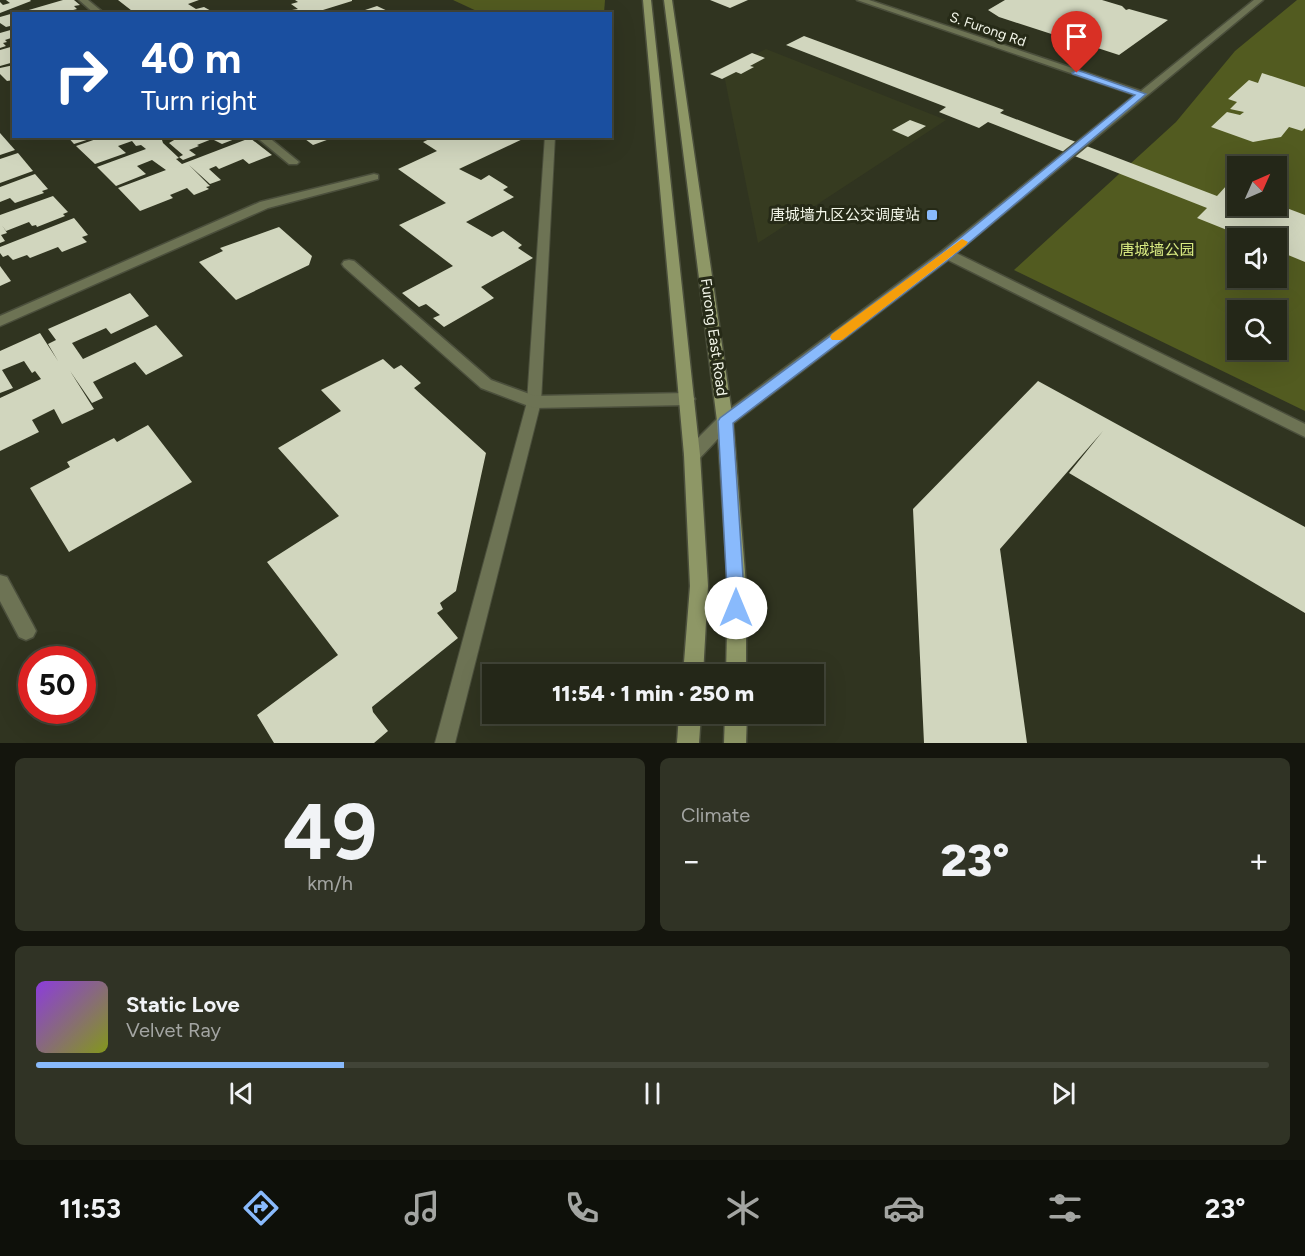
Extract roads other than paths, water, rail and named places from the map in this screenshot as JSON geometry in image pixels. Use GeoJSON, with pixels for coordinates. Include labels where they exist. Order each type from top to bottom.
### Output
{"type":"FeatureCollection","features":[{"type":"Feature","properties":{"kind":"main road","name":"Furong East Road"},"geometry":{"type":"LineString","coordinates":[[647,0],[692,455],[699,586],[694,664]]}},
{"type":"Feature","properties":{"kind":"main road","name":"Furong East Road"},"geometry":{"type":"LineString","coordinates":[[668,0],[725,421],[737,585],[736,664]]}},
{"type":"Feature","properties":{"kind":"main road"},"geometry":{"type":"LineString","coordinates":[[688,743],[689,724]]}},
{"type":"Feature","properties":{"kind":"main road"},"geometry":{"type":"LineString","coordinates":[[735,724],[735,743]]}},
{"type":"Feature","properties":{"kind":"street"},"geometry":{"type":"LineString","coordinates":[[83,0],[98,12]]}},
{"type":"Feature","properties":{"kind":"street","name":"S. Furong Rd"},"geometry":{"type":"LineString","coordinates":[[861,0],[1141,94]]}},
{"type":"Feature","properties":{"kind":"street"},"geometry":{"type":"LineString","coordinates":[[692,455],[725,421],[947,254],[1259,0]]}},
{"type":"Feature","properties":{"kind":"street"},"geometry":{"type":"LineString","coordinates":[[263,138],[293,162]]}},
{"type":"Feature","properties":{"kind":"street"},"geometry":{"type":"LineString","coordinates":[[0,321],[264,205],[374,177]]}},
{"type":"Feature","properties":{"kind":"street"},"geometry":{"type":"LineString","coordinates":[[947,254],[1305,431]]}},
{"type":"Feature","properties":{"kind":"street"},"geometry":{"type":"LineString","coordinates":[[349,264],[486,384],[534,402],[687,399]]}},
{"type":"Feature","properties":{"kind":"street"},"geometry":{"type":"LineString","coordinates":[[0,583],[26,631]]}},
{"type":"Feature","properties":{"kind":"lane"},"geometry":{"type":"LineString","coordinates":[[445,743],[534,402],[550,138]]}},
{"type":"Feature","properties":{"kind":"place","name":"唐城墙九区公交调度站"},"geometry":{"type":"Point","coordinates":[932,215]}},
{"type":"Feature","properties":{"kind":"park label","name":"唐城墙公园"},"geometry":{"type":"Point","coordinates":[1157,250]}}]}
